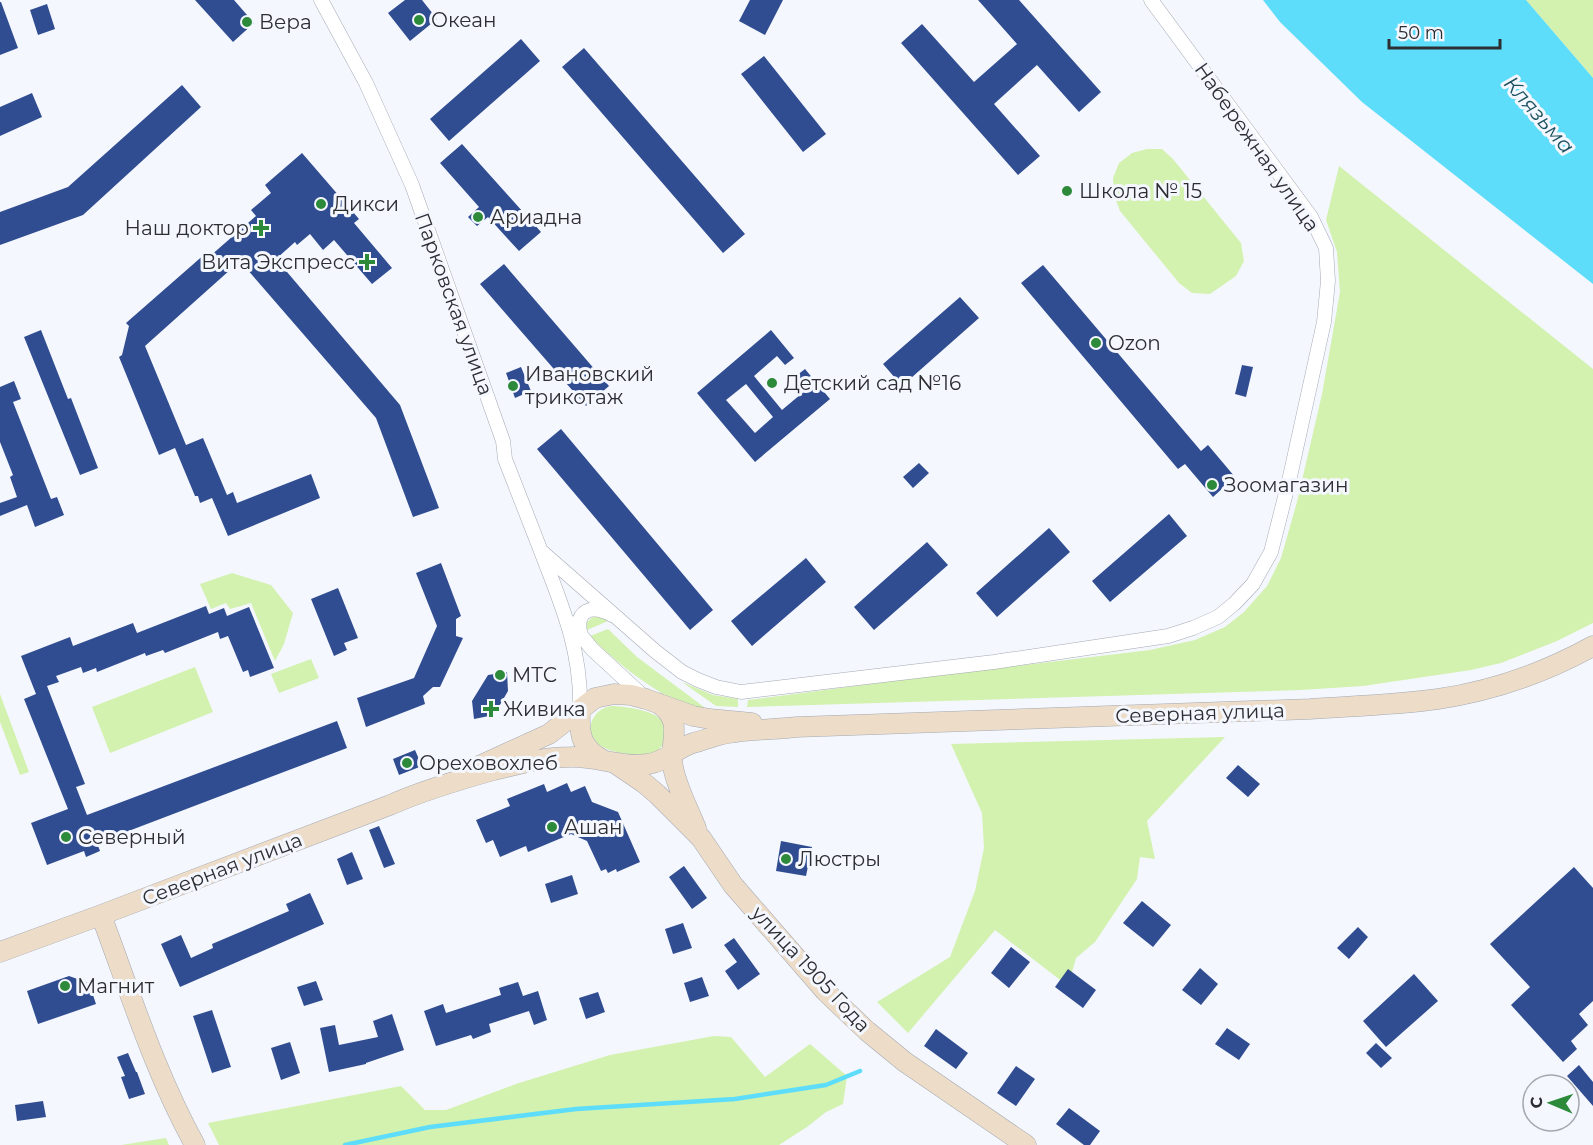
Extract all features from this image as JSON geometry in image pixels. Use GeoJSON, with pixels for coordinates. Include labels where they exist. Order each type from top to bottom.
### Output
{"type":"FeatureCollection","features":[{"type":"Feature","properties":{"kind":"main road","name":"Северная улица"},"geometry":{"type":"LineString","coordinates":[[444,783],[526,762],[552,758],[588,757],[631,765],[650,764],[690,744],[720,735],[797,728],[1380,705],[1439,699],[1526,676],[1569,659],[1593,646]]}},
{"type":"Feature","properties":{"kind":"main road","name":"Северная улица"},"geometry":{"type":"LineString","coordinates":[[0,952],[444,783],[549,734],[589,702],[602,696],[631,695],[710,719],[797,728]]}},
{"type":"Feature","properties":{"kind":"main road"},"geometry":{"type":"LineString","coordinates":[[651,700],[666,708],[674,723],[675,732],[671,755]]}},
{"type":"Feature","properties":{"kind":"main road"},"geometry":{"type":"LineString","coordinates":[[580,711],[582,738],[591,753],[609,762]]}},
{"type":"Feature","properties":{"kind":"main road"},"geometry":{"type":"LineString","coordinates":[[678,784],[681,770],[688,756],[696,746],[707,740]]}},
{"type":"Feature","properties":{"kind":"main road","name":"улица 1905 Года"},"geometry":{"type":"LineString","coordinates":[[671,755],[678,784],[701,838],[733,885],[826,992],[867,1031],[905,1062],[1026,1145]]}},
{"type":"Feature","properties":{"kind":"main road","name":"улица 1905 Года"},"geometry":{"type":"LineString","coordinates":[[609,762],[628,771],[651,789],[701,838]]}},
{"type":"Feature","properties":{"kind":"main road"},"geometry":{"type":"LineString","coordinates":[[101,915],[153,1054],[180,1118],[195,1145]]}},
{"type":"Feature","properties":{"kind":"street","name":"Парковская улица"},"geometry":{"type":"LineString","coordinates":[[321,0],[366,84],[412,185],[503,441],[505,459],[567,617],[579,671],[580,711]]}},
{"type":"Feature","properties":{"kind":"street","name":"Набережная улица"},"geometry":{"type":"LineString","coordinates":[[619,618],[682,672],[716,687],[741,692],[994,662],[1168,636],[1218,617],[1253,584],[1271,552],[1311,384],[1324,322],[1328,281],[1326,248],[1311,217],[1151,0]]}},
{"type":"Feature","properties":{"kind":"street"},"geometry":{"type":"LineString","coordinates":[[541,551],[619,618]]}},
{"type":"Feature","properties":{"kind":"street"},"geometry":{"type":"LineString","coordinates":[[581,636],[580,618],[584,612],[600,609],[619,618]]}},
{"type":"Feature","properties":{"kind":"street","name":"Парковская улица"},"geometry":{"type":"LineString","coordinates":[[567,617],[592,649],[651,700]]}},
{"type":"Feature","properties":{"kind":"green space"},"geometry":{"type":"Polygon","coordinates":[[[1526,0],[1593,0],[1593,78],[1526,0]]]}},
{"type":"Feature","properties":{"kind":"green space"},"geometry":{"type":"Polygon","coordinates":[[[1147,149],[1162,149],[1173,159],[1241,243],[1244,261],[1236,276],[1210,294],[1192,293],[1179,283],[1120,211],[1114,195],[1113,178],[1119,163],[1132,153],[1147,149]]]}},
{"type":"Feature","properties":{"kind":"green space"},"geometry":{"type":"Polygon","coordinates":[[[1339,166],[1593,369],[1593,623],[1557,641],[1501,663],[1471,670],[1363,686],[1301,690],[747,707],[748,700],[1150,650],[1195,640],[1225,627],[1244,612],[1267,586],[1281,558],[1297,502],[1322,394],[1340,292],[1337,252],[1326,220],[1339,166]]]}},
{"type":"Feature","properties":{"kind":"green space"},"geometry":{"type":"Polygon","coordinates":[[[232,573],[271,585],[293,613],[284,644],[275,661],[251,603],[230,609],[226,603],[211,609],[200,584],[232,573]]]}},
{"type":"Feature","properties":{"kind":"green space"},"geometry":{"type":"Polygon","coordinates":[[[599,616],[608,621],[587,630],[587,622],[599,616]]]}},
{"type":"Feature","properties":{"kind":"green space"},"geometry":{"type":"Polygon","coordinates":[[[608,629],[637,657],[704,707],[704,711],[677,701],[640,679],[608,654],[590,636],[608,629]]]}},
{"type":"Feature","properties":{"kind":"green space"},"geometry":{"type":"Polygon","coordinates":[[[311,659],[319,678],[279,693],[271,674],[311,659]]]}},
{"type":"Feature","properties":{"kind":"green space"},"geometry":{"type":"Polygon","coordinates":[[[195,667],[213,712],[110,753],[92,707],[195,667]]]}},
{"type":"Feature","properties":{"kind":"green space"},"geometry":{"type":"Polygon","coordinates":[[[682,682],[713,695],[738,699],[738,707],[716,706],[682,682]]]}},
{"type":"Feature","properties":{"kind":"green space"},"geometry":{"type":"Polygon","coordinates":[[[0,694],[29,772],[20,775],[0,722],[0,694]]]}},
{"type":"Feature","properties":{"kind":"green space"},"geometry":{"type":"Polygon","coordinates":[[[611,706],[655,715],[664,724],[666,730],[664,743],[655,752],[641,755],[626,754],[601,746],[592,735],[591,723],[598,712],[611,706]]]}},
{"type":"Feature","properties":{"kind":"green space"},"geometry":{"type":"Polygon","coordinates":[[[1225,737],[1147,821],[1155,859],[1140,857],[1137,879],[1095,942],[1076,958],[1068,986],[995,930],[908,1033],[877,1002],[950,957],[975,891],[984,848],[982,813],[951,744],[1225,737]]]}},
{"type":"Feature","properties":{"kind":"green space"},"geometry":{"type":"Polygon","coordinates":[[[714,1036],[731,1037],[765,1077],[810,1044],[847,1076],[843,1104],[826,1112],[779,1145],[219,1145],[208,1123],[401,1086],[425,1110],[446,1110],[519,1083],[610,1055],[714,1036]]]}},
{"type":"Feature","properties":{"kind":"green space"},"geometry":{"type":"Polygon","coordinates":[[[166,1138],[169,1145],[121,1145],[166,1138]]]}},
{"type":"Feature","properties":{"kind":"water","name":"Клязьма"},"geometry":{"type":"Polygon","coordinates":[[[1263,0],[1526,0],[1593,78],[1593,284],[1362,102],[1280,22],[1263,0]]]}},
{"type":"Feature","properties":{"kind":"building"},"geometry":{"type":"Polygon","coordinates":[[[195,0],[234,0],[254,23],[233,42],[195,0]]]}},
{"type":"Feature","properties":{"kind":"building","name":"Океан"},"geometry":{"type":"Polygon","coordinates":[[[405,0],[422,0],[437,19],[410,41],[388,13],[405,0]]]}},
{"type":"Feature","properties":{"kind":"building"},"geometry":{"type":"Polygon","coordinates":[[[750,0],[783,0],[765,35],[739,21],[750,0]]]}},
{"type":"Feature","properties":{"kind":"building"},"geometry":{"type":"Polygon","coordinates":[[[978,0],[1019,0],[1101,92],[1079,112],[1037,65],[994,104],[1040,156],[1018,175],[901,43],[922,24],[974,82],[1017,44],[978,0]]]}},
{"type":"Feature","properties":{"kind":"building"},"geometry":{"type":"Polygon","coordinates":[[[0,2],[18,48],[0,55],[0,2]]]}},
{"type":"Feature","properties":{"kind":"building"},"geometry":{"type":"Polygon","coordinates":[[[47,4],[55,29],[38,35],[30,10],[47,4]]]}},
{"type":"Feature","properties":{"kind":"building"},"geometry":{"type":"Polygon","coordinates":[[[521,39],[540,61],[449,141],[430,119],[521,39]]]}},
{"type":"Feature","properties":{"kind":"building"},"geometry":{"type":"Polygon","coordinates":[[[584,48],[745,234],[723,253],[562,67],[584,48]]]}},
{"type":"Feature","properties":{"kind":"building"},"geometry":{"type":"Polygon","coordinates":[[[764,56],[826,134],[803,152],[741,74],[764,56]]]}},
{"type":"Feature","properties":{"kind":"building"},"geometry":{"type":"Polygon","coordinates":[[[182,85],[201,107],[83,215],[0,245],[0,212],[68,187],[182,85]]]}},
{"type":"Feature","properties":{"kind":"building"},"geometry":{"type":"Polygon","coordinates":[[[32,93],[42,117],[0,136],[0,107],[32,93]]]}},
{"type":"Feature","properties":{"kind":"building"},"geometry":{"type":"Polygon","coordinates":[[[462,144],[541,232],[519,251],[488,217],[477,226],[468,217],[479,207],[440,163],[462,144]]]}},
{"type":"Feature","properties":{"kind":"building"},"geometry":{"type":"Polygon","coordinates":[[[302,153],[359,219],[354,223],[392,268],[372,284],[334,240],[323,250],[310,234],[297,245],[295,242],[276,259],[400,405],[439,508],[413,517],[376,418],[240,261],[145,346],[186,445],[203,438],[227,495],[233,492],[237,503],[311,474],[320,498],[228,536],[212,498],[200,503],[198,496],[195,496],[175,448],[159,455],[119,357],[122,355],[129,326],[126,323],[206,253],[209,257],[256,216],[251,210],[271,193],[265,185],[302,153]]]}},
{"type":"Feature","properties":{"kind":"building"},"geometry":{"type":"Polygon","coordinates":[[[504,264],[609,386],[586,406],[480,284],[504,264]]]}},
{"type":"Feature","properties":{"kind":"building"},"geometry":{"type":"Polygon","coordinates":[[[1043,265],[1201,451],[1208,445],[1235,477],[1213,497],[1185,464],[1178,469],[1021,283],[1043,265]]]}},
{"type":"Feature","properties":{"kind":"building"},"geometry":{"type":"Polygon","coordinates":[[[960,297],[979,318],[902,386],[883,364],[960,297]]]}},
{"type":"Feature","properties":{"kind":"building"},"geometry":{"type":"Polygon","coordinates":[[[41,330],[98,468],[80,475],[24,337],[41,330]]]}},
{"type":"Feature","properties":{"kind":"building"},"geometry":{"type":"Polygon","coordinates":[[[771,330],[794,358],[785,365],[777,356],[754,376],[782,410],[807,389],[796,376],[805,369],[830,399],[755,462],[697,393],[771,330]],[[746,384],[726,400],[755,433],[773,417],[746,384]]]}},
{"type":"Feature","properties":{"kind":"building"},"geometry":{"type":"Polygon","coordinates":[[[1242,365],[1253,367],[1246,397],[1235,394],[1242,365]]]}},
{"type":"Feature","properties":{"kind":"building"},"geometry":{"type":"Polygon","coordinates":[[[521,367],[531,391],[515,398],[506,373],[521,367]]]}},
{"type":"Feature","properties":{"kind":"building"},"geometry":{"type":"Polygon","coordinates":[[[14,381],[21,399],[13,402],[51,499],[57,497],[64,515],[35,527],[27,505],[0,516],[0,503],[17,497],[10,477],[13,475],[0,442],[0,387],[14,381]]]}},
{"type":"Feature","properties":{"kind":"building"},"geometry":{"type":"Polygon","coordinates":[[[561,429],[713,610],[690,630],[537,449],[561,429]]]}},
{"type":"Feature","properties":{"kind":"building"},"geometry":{"type":"Polygon","coordinates":[[[919,463],[929,473],[913,488],[903,477],[919,463]]]}},
{"type":"Feature","properties":{"kind":"building"},"geometry":{"type":"Polygon","coordinates":[[[1169,514],[1187,536],[1110,602],[1092,581],[1169,514]]]}},
{"type":"Feature","properties":{"kind":"building"},"geometry":{"type":"Polygon","coordinates":[[[1049,528],[1070,552],[997,617],[976,593],[1049,528]]]}},
{"type":"Feature","properties":{"kind":"building"},"geometry":{"type":"Polygon","coordinates":[[[927,542],[948,565],[874,630],[854,607],[927,542]]]}},
{"type":"Feature","properties":{"kind":"building"},"geometry":{"type":"Polygon","coordinates":[[[806,558],[826,582],[752,646],[731,621],[806,558]]]}},
{"type":"Feature","properties":{"kind":"building"},"geometry":{"type":"Polygon","coordinates":[[[441,563],[461,616],[456,619],[456,636],[463,638],[440,687],[433,687],[423,696],[425,704],[366,727],[357,698],[414,678],[437,626],[416,573],[441,563]]]}},
{"type":"Feature","properties":{"kind":"building"},"geometry":{"type":"Polygon","coordinates":[[[338,588],[358,638],[344,643],[347,650],[334,656],[311,599],[338,588]]]}},
{"type":"Feature","properties":{"kind":"building"},"geometry":{"type":"Polygon","coordinates":[[[206,606],[209,614],[224,608],[227,616],[249,607],[274,668],[250,677],[248,670],[243,672],[228,636],[220,639],[218,632],[165,653],[163,650],[146,656],[145,653],[97,672],[96,668],[83,673],[81,667],[56,676],[59,682],[47,686],[85,784],[76,787],[87,815],[337,721],[347,748],[97,843],[100,851],[86,857],[84,851],[47,865],[31,823],[68,809],[24,699],[36,694],[21,656],[70,637],[73,646],[133,623],[137,633],[206,606]]]}},
{"type":"Feature","properties":{"kind":"building"},"geometry":{"type":"Polygon","coordinates":[[[507,672],[508,691],[494,715],[474,719],[472,701],[488,675],[507,672]]]}},
{"type":"Feature","properties":{"kind":"building","name":"Ореховохлеб"},"geometry":{"type":"Polygon","coordinates":[[[415,750],[422,766],[399,775],[393,759],[415,750]]]}},
{"type":"Feature","properties":{"kind":"building"},"geometry":{"type":"Polygon","coordinates":[[[1238,765],[1260,784],[1248,797],[1226,778],[1238,765]]]}},
{"type":"Feature","properties":{"kind":"building","name":"Ашан"},"geometry":{"type":"Polygon","coordinates":[[[567,783],[571,792],[585,786],[592,802],[618,812],[640,862],[617,872],[616,869],[608,873],[606,869],[601,871],[587,841],[571,834],[528,852],[526,846],[500,857],[493,840],[486,843],[476,820],[510,806],[507,799],[544,784],[547,792],[567,783]]]}},
{"type":"Feature","properties":{"kind":"building"},"geometry":{"type":"Polygon","coordinates":[[[379,826],[395,864],[384,868],[369,830],[379,826]]]}},
{"type":"Feature","properties":{"kind":"building"},"geometry":{"type":"Polygon","coordinates":[[[781,841],[812,847],[806,876],[776,871],[781,841]]]}},
{"type":"Feature","properties":{"kind":"building"},"geometry":{"type":"Polygon","coordinates":[[[352,852],[363,879],[347,885],[337,859],[352,852]]]}},
{"type":"Feature","properties":{"kind":"building"},"geometry":{"type":"Polygon","coordinates":[[[684,866],[707,898],[692,909],[669,877],[684,866]]]}},
{"type":"Feature","properties":{"kind":"building"},"geometry":{"type":"Polygon","coordinates":[[[1574,867],[1593,888],[1593,1001],[1579,1014],[1588,1025],[1571,1041],[1577,1049],[1563,1062],[1511,1005],[1530,987],[1490,944],[1574,867]]]}},
{"type":"Feature","properties":{"kind":"building"},"geometry":{"type":"Polygon","coordinates":[[[572,875],[578,894],[551,903],[545,884],[572,875]]]}},
{"type":"Feature","properties":{"kind":"building"},"geometry":{"type":"Polygon","coordinates":[[[310,893],[324,924],[180,987],[161,944],[181,935],[191,958],[213,948],[212,944],[289,911],[286,904],[310,893]]]}},
{"type":"Feature","properties":{"kind":"building"},"geometry":{"type":"Polygon","coordinates":[[[1142,901],[1171,925],[1153,947],[1123,923],[1142,901]]]}},
{"type":"Feature","properties":{"kind":"building"},"geometry":{"type":"Polygon","coordinates":[[[683,923],[692,948],[673,954],[665,929],[683,923]]]}},
{"type":"Feature","properties":{"kind":"building"},"geometry":{"type":"Polygon","coordinates":[[[1358,927],[1368,937],[1349,959],[1337,948],[1358,927]]]}},
{"type":"Feature","properties":{"kind":"building"},"geometry":{"type":"Polygon","coordinates":[[[734,938],[760,974],[738,990],[725,971],[737,962],[724,945],[734,938]]]}},
{"type":"Feature","properties":{"kind":"building"},"geometry":{"type":"Polygon","coordinates":[[[1011,947],[1030,962],[1009,988],[991,973],[1011,947]]]}},
{"type":"Feature","properties":{"kind":"building"},"geometry":{"type":"Polygon","coordinates":[[[1200,968],[1218,984],[1201,1005],[1182,990],[1200,968]]]}},
{"type":"Feature","properties":{"kind":"building"},"geometry":{"type":"Polygon","coordinates":[[[1068,969],[1096,990],[1083,1008],[1055,987],[1068,969]]]}},
{"type":"Feature","properties":{"kind":"building"},"geometry":{"type":"Polygon","coordinates":[[[1414,974],[1438,1001],[1386,1047],[1363,1021],[1414,974]]]}},
{"type":"Feature","properties":{"kind":"building"},"geometry":{"type":"Polygon","coordinates":[[[69,976],[89,983],[96,1004],[38,1024],[27,991],[69,976]]]}},
{"type":"Feature","properties":{"kind":"building"},"geometry":{"type":"Polygon","coordinates":[[[702,977],[709,996],[690,1002],[684,983],[702,977]]]}},
{"type":"Feature","properties":{"kind":"building"},"geometry":{"type":"Polygon","coordinates":[[[316,981],[323,1000],[304,1006],[297,987],[316,981]]]}},
{"type":"Feature","properties":{"kind":"building"},"geometry":{"type":"Polygon","coordinates":[[[518,982],[523,996],[538,991],[547,1020],[534,1025],[529,1011],[489,1024],[491,1032],[473,1039],[471,1035],[436,1046],[424,1011],[443,1004],[446,1013],[501,995],[499,988],[518,982]]]}},
{"type":"Feature","properties":{"kind":"building"},"geometry":{"type":"Polygon","coordinates":[[[598,992],[605,1012],[586,1019],[579,998],[598,992]]]}},
{"type":"Feature","properties":{"kind":"building"},"geometry":{"type":"Polygon","coordinates":[[[212,1010],[231,1067],[212,1073],[193,1016],[212,1010]]]}},
{"type":"Feature","properties":{"kind":"building"},"geometry":{"type":"Polygon","coordinates":[[[392,1014],[404,1050],[366,1064],[329,1072],[320,1028],[335,1025],[339,1045],[378,1037],[373,1021],[392,1014]]]}},
{"type":"Feature","properties":{"kind":"building"},"geometry":{"type":"Polygon","coordinates":[[[1227,1028],[1250,1044],[1239,1060],[1215,1044],[1227,1028]]]}},
{"type":"Feature","properties":{"kind":"building"},"geometry":{"type":"Polygon","coordinates":[[[936,1029],[968,1053],[956,1069],[924,1046],[936,1029]]]}},
{"type":"Feature","properties":{"kind":"building"},"geometry":{"type":"Polygon","coordinates":[[[290,1042],[300,1073],[281,1080],[271,1048],[290,1042]]]}},
{"type":"Feature","properties":{"kind":"building"},"geometry":{"type":"Polygon","coordinates":[[[1376,1043],[1392,1058],[1381,1068],[1366,1053],[1376,1043]]]}},
{"type":"Feature","properties":{"kind":"building"},"geometry":{"type":"Polygon","coordinates":[[[128,1053],[145,1094],[129,1099],[121,1077],[125,1076],[117,1057],[128,1053]]]}},
{"type":"Feature","properties":{"kind":"building"},"geometry":{"type":"Polygon","coordinates":[[[1579,1065],[1593,1082],[1593,1106],[1581,1092],[1581,1073],[1570,1073],[1579,1065]]]}},
{"type":"Feature","properties":{"kind":"building"},"geometry":{"type":"Polygon","coordinates":[[[1016,1066],[1035,1079],[1016,1106],[997,1093],[1016,1066]]]}},
{"type":"Feature","properties":{"kind":"building"},"geometry":{"type":"Polygon","coordinates":[[[43,1101],[46,1117],[17,1121],[15,1105],[43,1101]]]}},
{"type":"Feature","properties":{"kind":"building"},"geometry":{"type":"Polygon","coordinates":[[[1069,1108],[1100,1131],[1090,1145],[1084,1145],[1056,1124],[1069,1108]]]}},
{"type":"Feature","properties":{"kind":"waterway"},"geometry":{"type":"LineString","coordinates":[[345,1145],[430,1127],[576,1109],[735,1099],[826,1085],[860,1071]]}},
{"type":"Feature","properties":{"kind":"place","name":"Океан"},"geometry":{"type":"Point","coordinates":[419,20]}},
{"type":"Feature","properties":{"kind":"place","name":"Вера"},"geometry":{"type":"Point","coordinates":[247,22]}},
{"type":"Feature","properties":{"kind":"place","name":"Школа № 15"},"geometry":{"type":"Point","coordinates":[1067,191]}},
{"type":"Feature","properties":{"kind":"place","name":"Дикси"},"geometry":{"type":"Point","coordinates":[321,204]}},
{"type":"Feature","properties":{"kind":"place","name":"Ариадна"},"geometry":{"type":"Point","coordinates":[478,217]}},
{"type":"Feature","properties":{"kind":"place","name":"Наш доктор"},"geometry":{"type":"Point","coordinates":[261,228]}},
{"type":"Feature","properties":{"kind":"place","name":"Вита Экспресс"},"geometry":{"type":"Point","coordinates":[367,262]}},
{"type":"Feature","properties":{"kind":"place","name":"Ozon"},"geometry":{"type":"Point","coordinates":[1096,343]}},
{"type":"Feature","properties":{"kind":"place","name":"Детский сад №16"},"geometry":{"type":"Point","coordinates":[772,383]}},
{"type":"Feature","properties":{"kind":"place","name":"Ивановский трикотаж"},"geometry":{"type":"Point","coordinates":[513,386]}},
{"type":"Feature","properties":{"kind":"place","name":"Зоомагазин"},"geometry":{"type":"Point","coordinates":[1212,485]}},
{"type":"Feature","properties":{"kind":"place","name":"МТС"},"geometry":{"type":"Point","coordinates":[500,675]}},
{"type":"Feature","properties":{"kind":"place","name":"Живика"},"geometry":{"type":"Point","coordinates":[491,709]}},
{"type":"Feature","properties":{"kind":"place","name":"Ореховохлеб"},"geometry":{"type":"Point","coordinates":[407,763]}},
{"type":"Feature","properties":{"kind":"place","name":"Ашан"},"geometry":{"type":"Point","coordinates":[552,827]}},
{"type":"Feature","properties":{"kind":"place","name":"Северный"},"geometry":{"type":"Point","coordinates":[66,837]}},
{"type":"Feature","properties":{"kind":"place","name":"Люстры"},"geometry":{"type":"Point","coordinates":[786,859]}},
{"type":"Feature","properties":{"kind":"place","name":"Магнит"},"geometry":{"type":"Point","coordinates":[65,986]}}]}
